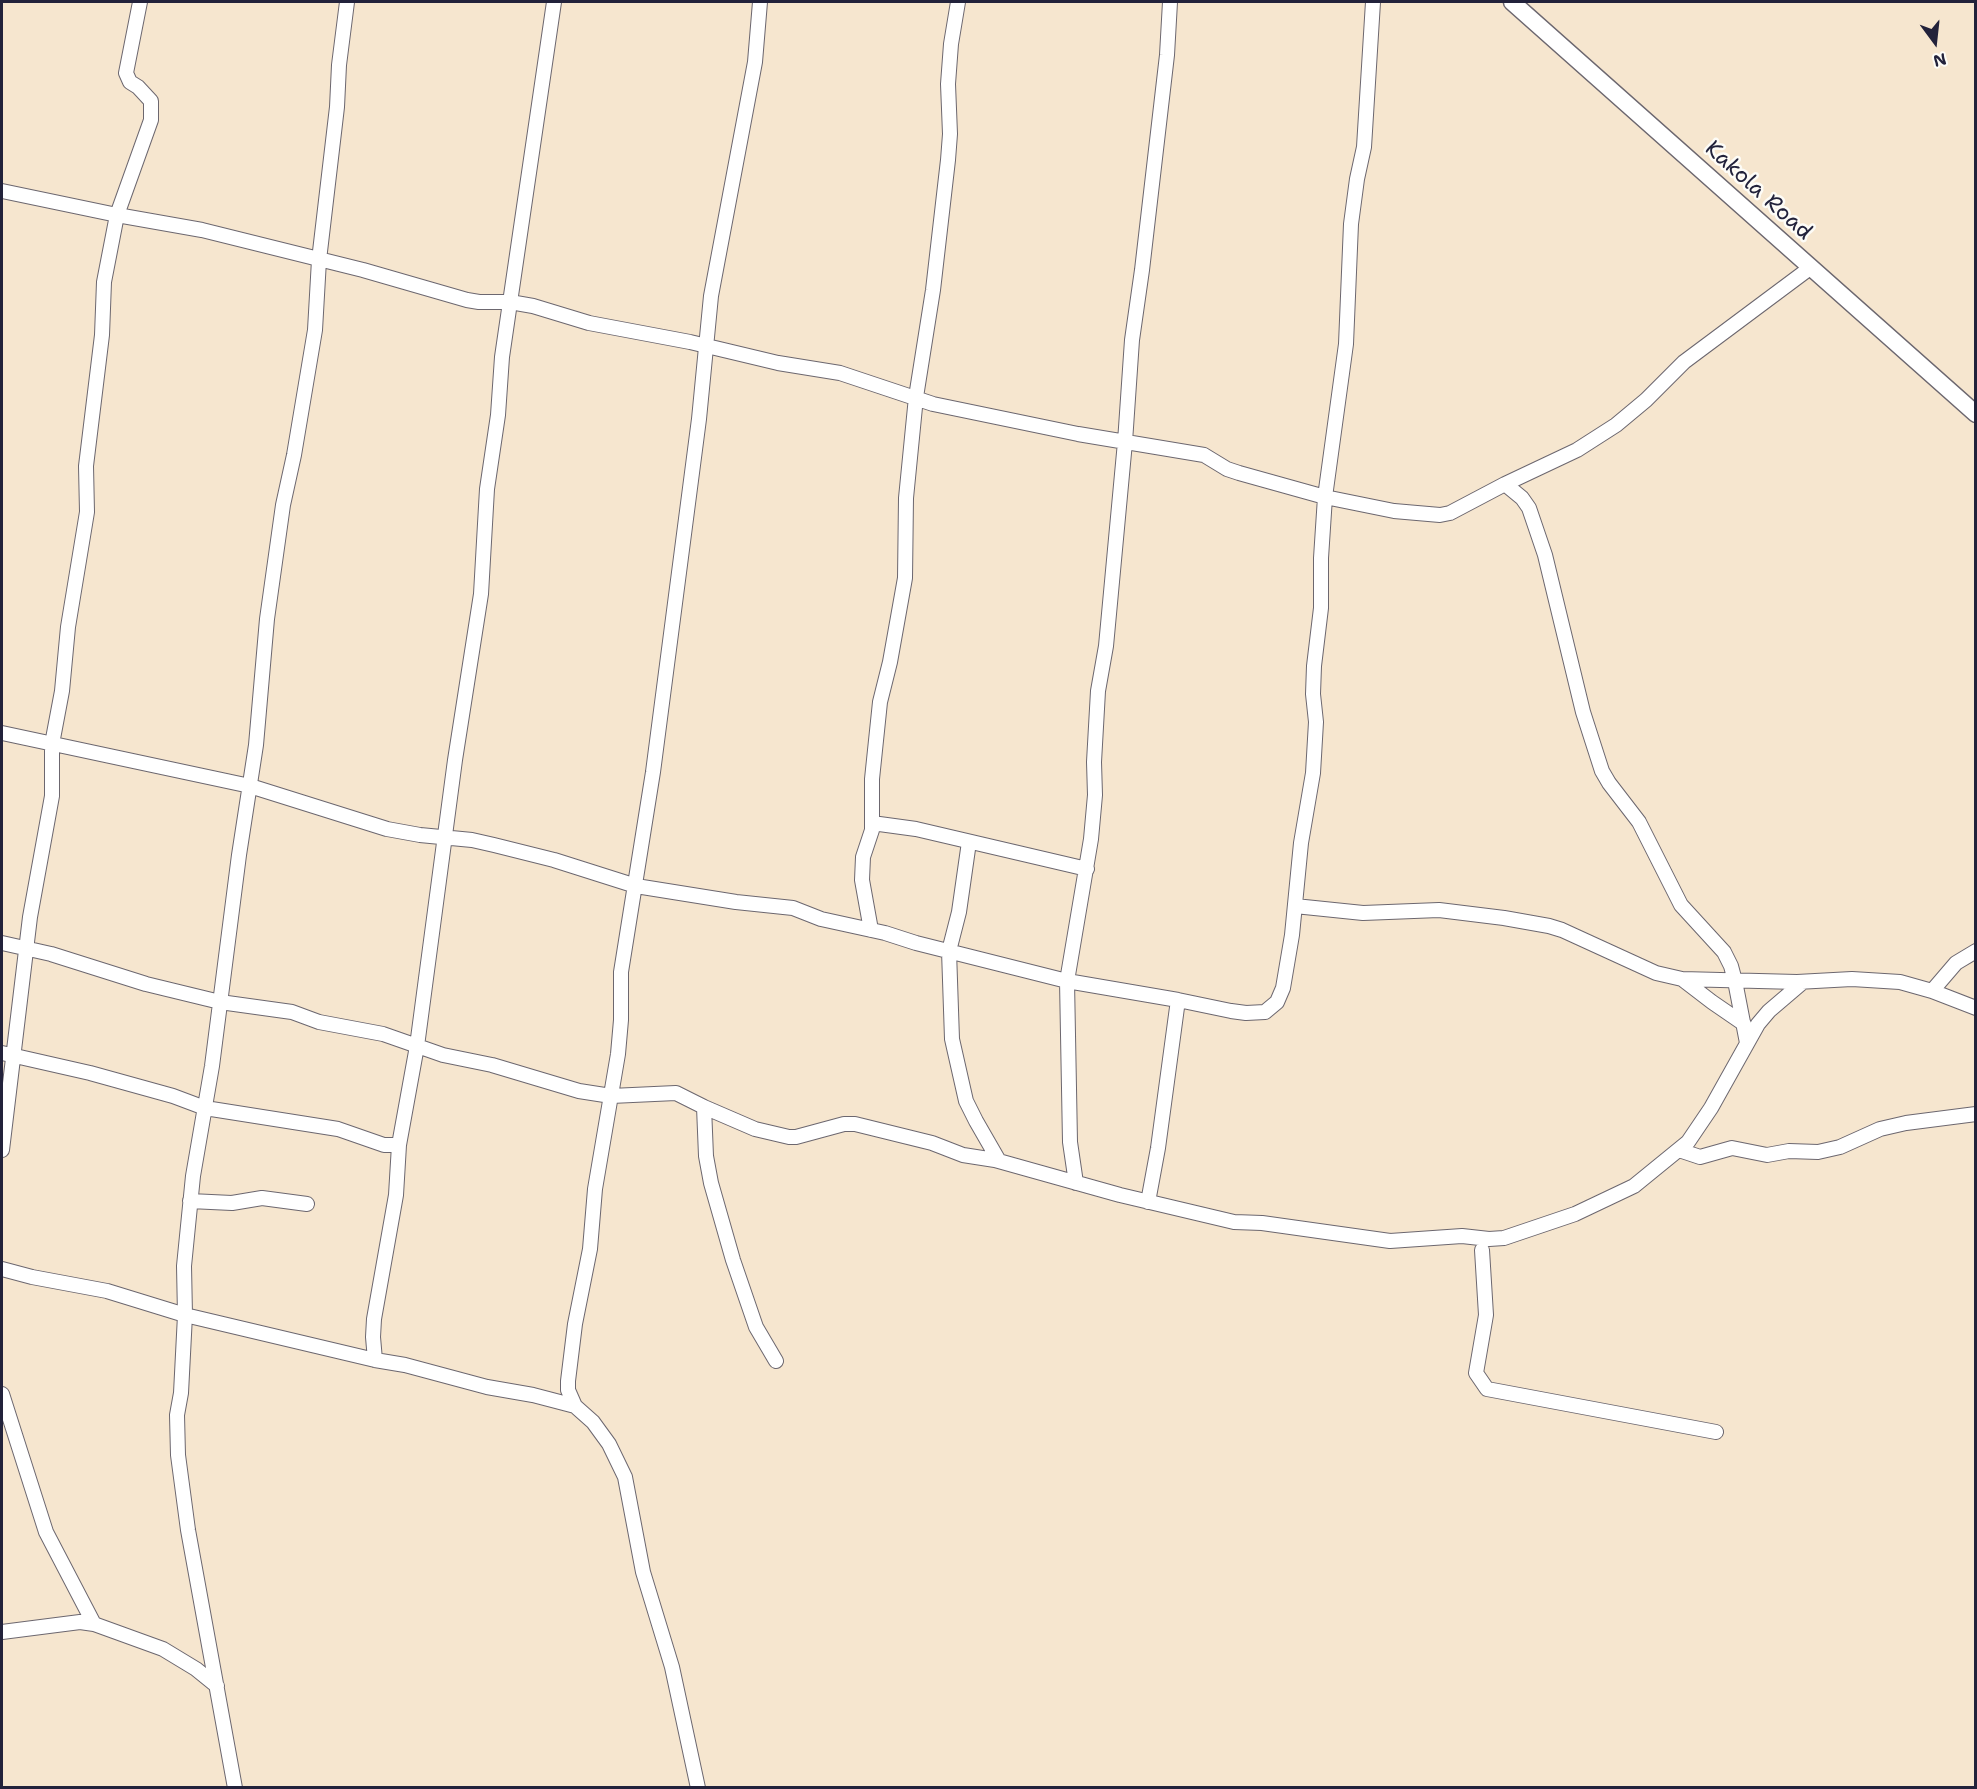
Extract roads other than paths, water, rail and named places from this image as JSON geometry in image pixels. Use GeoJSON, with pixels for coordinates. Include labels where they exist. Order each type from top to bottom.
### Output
{"type":"FeatureCollection","features":[{"type":"Feature","properties":{"kind":"main road","name":"Kakola Road"},"geometry":{"type":"LineString","coordinates":[[1512,2],[1976,414]]}},
{"type":"Feature","properties":{"kind":"street"},"geometry":{"type":"LineString","coordinates":[[2,1150],[7,1054],[26,949],[36,875],[52,796],[52,744],[62,692],[68,627],[87,512],[86,466],[102,335],[102,294],[117,215],[151,120],[151,101],[130,82],[126,73],[140,2]]}},
{"type":"Feature","properties":{"kind":"street"},"geometry":{"type":"LineString","coordinates":[[235,1788],[184,1506],[176,1436],[185,1315],[184,1266],[190,1201],[212,1066],[256,745],[267,619],[283,505],[294,455],[315,330],[319,260],[348,2]]}},
{"type":"Feature","properties":{"kind":"street"},"geometry":{"type":"LineString","coordinates":[[375,1360],[374,1319],[396,1195],[399,1145],[417,1046],[481,594],[487,489],[498,415],[502,357],[554,2]]}},
{"type":"Feature","properties":{"kind":"street"},"geometry":{"type":"LineString","coordinates":[[698,1788],[672,1667],[643,1572],[626,1477],[620,1462],[604,1437],[593,1422],[575,1406],[568,1390],[569,1363],[590,1249],[595,1189],[621,1020],[621,972],[636,886],[688,504],[711,296],[755,62],[760,2]]}},
{"type":"Feature","properties":{"kind":"street"},"geometry":{"type":"LineString","coordinates":[[871,930],[862,857],[872,830],[872,779],[877,727],[904,578],[906,498],[916,397],[933,290],[947,172],[950,134],[948,84],[951,44],[958,2]]}},
{"type":"Feature","properties":{"kind":"street"},"geometry":{"type":"LineString","coordinates":[[1076,1183],[1070,1142],[1067,981],[1087,869],[1095,795],[1094,762],[1098,691],[1106,646],[1132,340],[1166,65],[1170,2]]}},
{"type":"Feature","properties":{"kind":"street"},"geometry":{"type":"LineString","coordinates":[[2,732],[250,786],[387,829],[494,845],[636,886],[736,902],[793,908],[821,919],[1067,981],[1246,1013],[1265,1012],[1277,1002],[1283,988],[1295,906],[1301,843],[1313,773],[1316,722],[1313,694],[1314,666],[1320,618],[1325,497],[1346,344],[1351,224],[1364,147],[1373,2]]}},
{"type":"Feature","properties":{"kind":"street"},"geometry":{"type":"LineString","coordinates":[[2,191],[202,230],[453,294],[467,300],[510,302],[533,306],[573,319],[690,342],[707,348],[778,363],[840,373],[933,404],[981,415],[1204,455],[1227,469],[1325,497],[1394,511],[1445,514],[1577,450],[1616,425],[1646,400],[1684,362],[1810,268]]}},
{"type":"Feature","properties":{"kind":"street"},"geometry":{"type":"LineString","coordinates":[[1505,484],[1522,498],[1529,508],[1545,555],[1583,712],[1602,771],[1639,822],[1681,905],[1724,952],[1735,981],[1747,1043]]}},
{"type":"Feature","properties":{"kind":"street"},"geometry":{"type":"LineString","coordinates":[[872,823],[916,829],[1087,869]]}},
{"type":"Feature","properties":{"kind":"street"},"geometry":{"type":"LineString","coordinates":[[969,842],[959,912],[949,951],[952,1039],[966,1101],[999,1161]]}},
{"type":"Feature","properties":{"kind":"street"},"geometry":{"type":"LineString","coordinates":[[1295,906],[1363,912],[1439,910],[1549,926],[1589,941],[1656,973],[1682,979],[1900,982],[1932,991],[1976,1008]]}},
{"type":"Feature","properties":{"kind":"street"},"geometry":{"type":"LineString","coordinates":[[2,943],[51,954],[146,984],[220,1002],[292,1012],[319,1022],[383,1034],[443,1055],[492,1065],[579,1091],[611,1096],[633,1096],[671,1091],[755,1129],[789,1137],[844,1124],[855,1124],[932,1143],[963,1155],[999,1161],[1148,1202],[1234,1222],[1262,1223],[1390,1241],[1462,1236],[1504,1238],[1575,1214],[1634,1186],[1688,1142],[1707,1116],[1758,1024],[1768,1011],[1803,982]]}},
{"type":"Feature","properties":{"kind":"street"},"geometry":{"type":"LineString","coordinates":[[1932,991],[1956,963],[1976,951]]}},
{"type":"Feature","properties":{"kind":"street"},"geometry":{"type":"LineString","coordinates":[[1682,979],[1744,1024]]}},
{"type":"Feature","properties":{"kind":"street"},"geometry":{"type":"LineString","coordinates":[[1148,1202],[1158,1148],[1178,1000]]}},
{"type":"Feature","properties":{"kind":"street"},"geometry":{"type":"LineString","coordinates":[[7,1054],[90,1072],[173,1096],[205,1108],[338,1129],[384,1145],[399,1145]]}},
{"type":"Feature","properties":{"kind":"street"},"geometry":{"type":"LineString","coordinates":[[704,1107],[706,1156],[711,1183],[733,1260],[756,1327],[776,1361]]}},
{"type":"Feature","properties":{"kind":"street"},"geometry":{"type":"LineString","coordinates":[[1679,1150],[1700,1157],[1732,1148],[1767,1155],[1789,1151],[1818,1152],[1840,1147],[1880,1129],[1906,1123],[1976,1114]]}},
{"type":"Feature","properties":{"kind":"street"},"geometry":{"type":"LineString","coordinates":[[190,1201],[232,1203],[262,1198],[307,1204]]}},
{"type":"Feature","properties":{"kind":"street"},"geometry":{"type":"LineString","coordinates":[[1482,1250],[1486,1315],[1476,1373],[1486,1389],[1716,1432]]}},
{"type":"Feature","properties":{"kind":"street"},"geometry":{"type":"LineString","coordinates":[[2,1269],[32,1277],[107,1290],[185,1315],[575,1406]]}},
{"type":"Feature","properties":{"kind":"street"},"geometry":{"type":"LineString","coordinates":[[2,1394],[46,1532],[94,1624]]}},
{"type":"Feature","properties":{"kind":"street"},"geometry":{"type":"LineString","coordinates":[[2,1632],[80,1622],[94,1624],[163,1649],[196,1669],[217,1686]]}}]}
